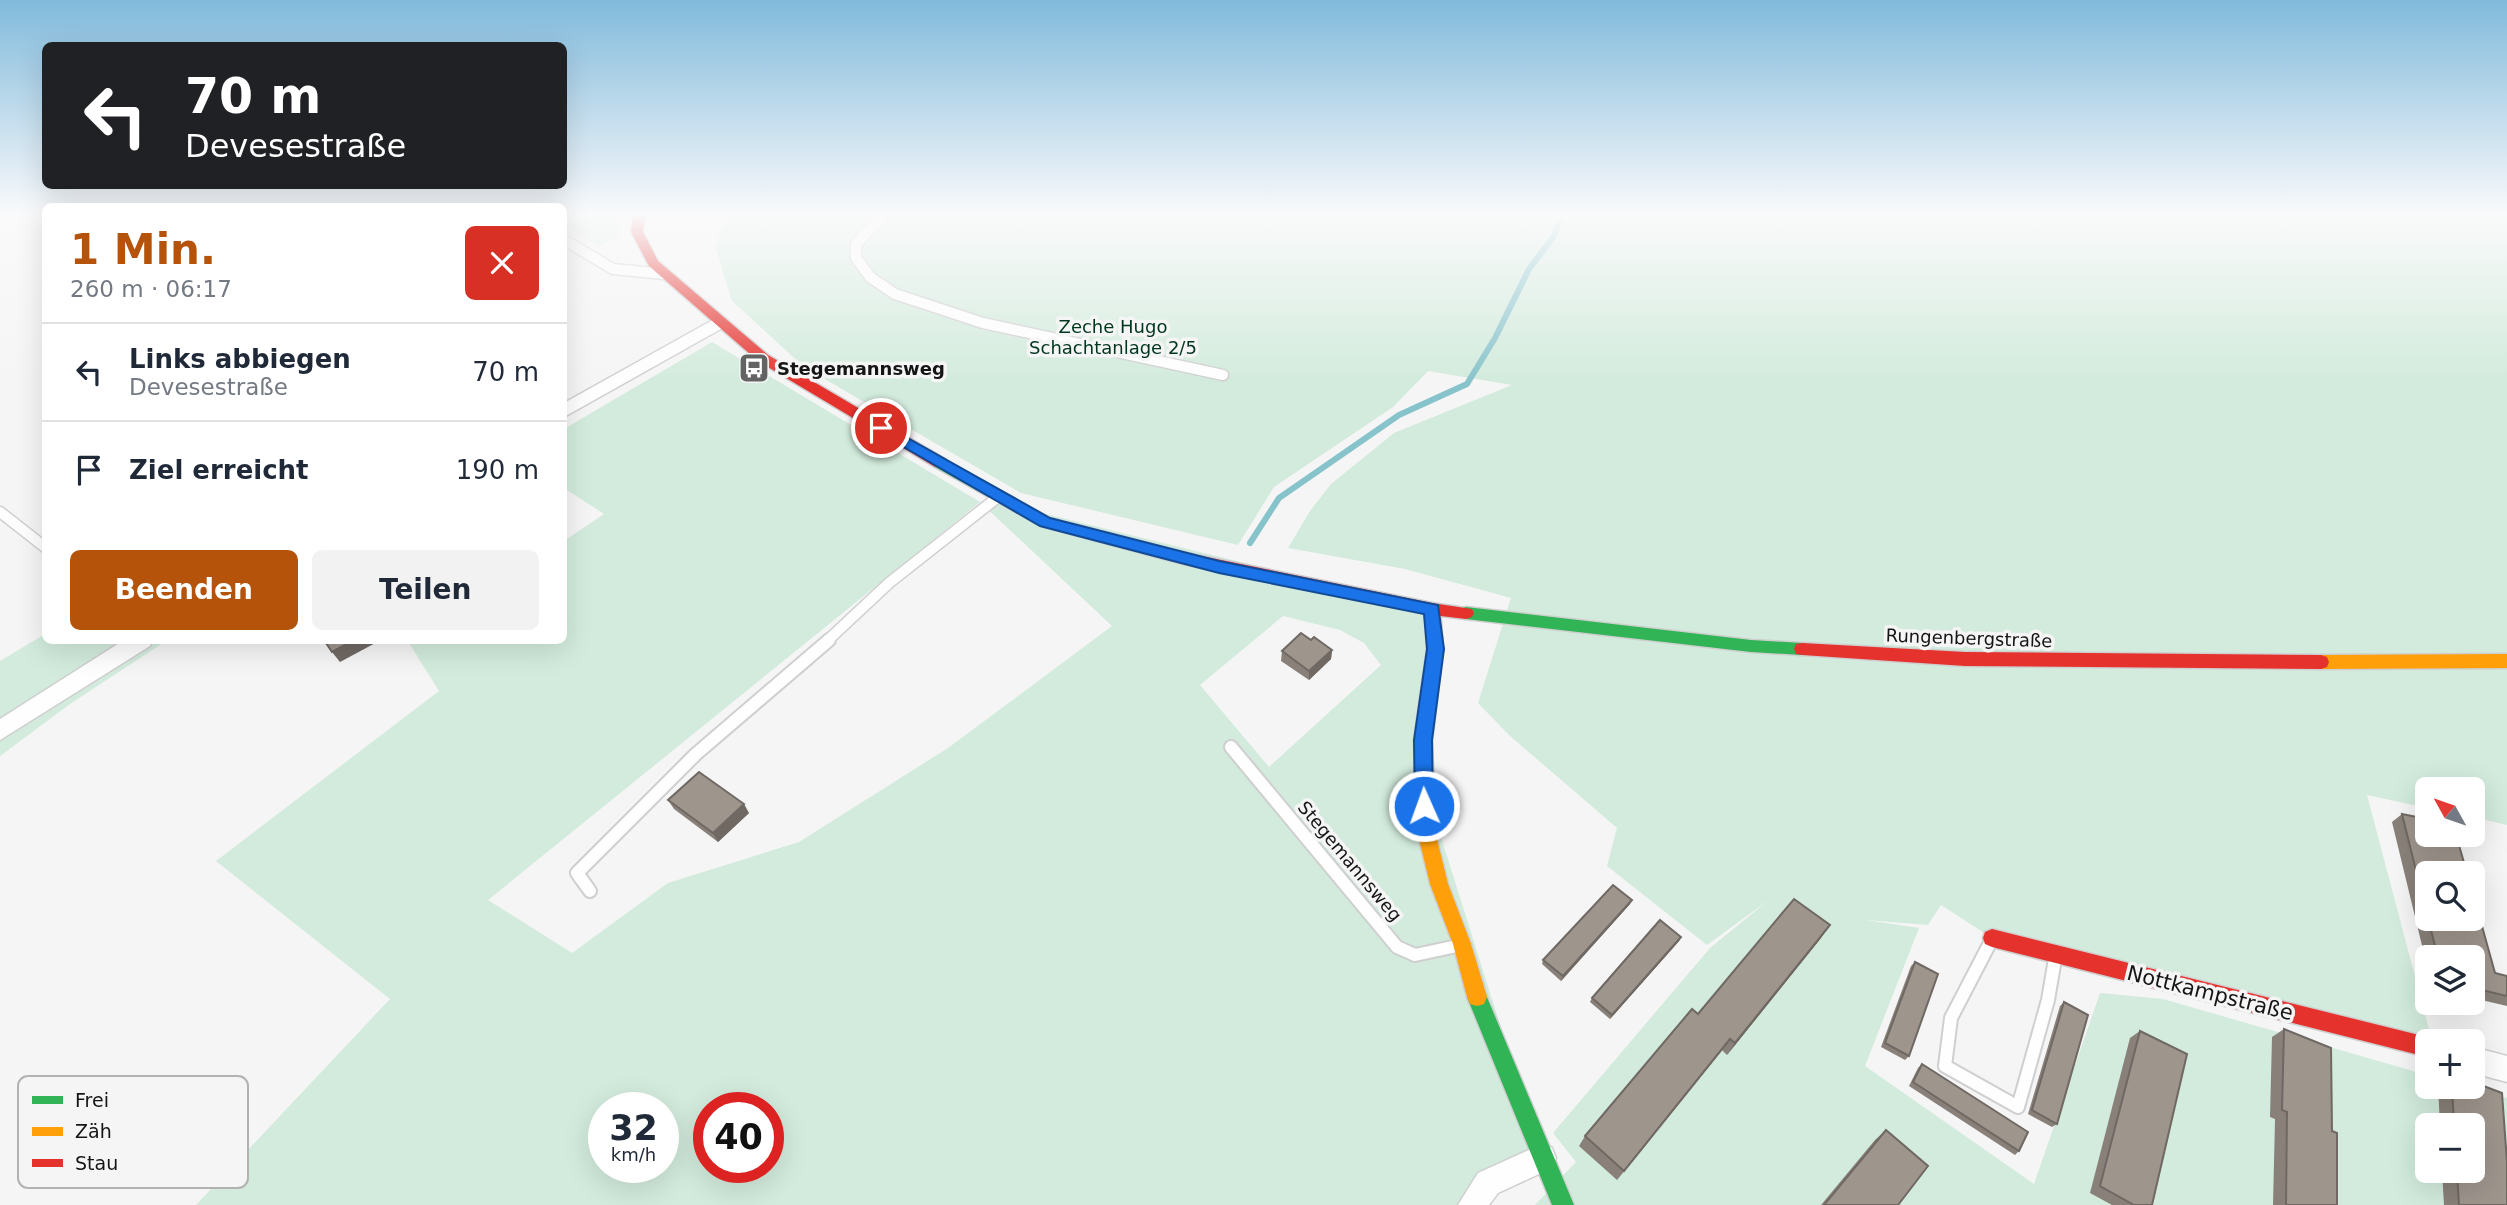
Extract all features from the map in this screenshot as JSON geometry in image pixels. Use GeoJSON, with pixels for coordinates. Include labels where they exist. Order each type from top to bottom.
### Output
{"type":"FeatureCollection","features":[{"type":"Feature","properties":{"kind":"street","name":"Rungenbergstraße"},"geometry":{"type":"LineString","coordinates":[[661,270],[763,358],[998,497],[1046,522],[1219,567],[1432,610],[1751,646],[1965,659],[2507,661]]}},
{"type":"Feature","properties":{"kind":"street"},"geometry":{"type":"LineString","coordinates":[[567,409],[720,322]]}},
{"type":"Feature","properties":{"kind":"street"},"geometry":{"type":"LineString","coordinates":[[1432,610],[1435,649],[1423,740],[1426,831],[1439,884],[1462,944],[1477,997],[1563,1205]]}},
{"type":"Feature","properties":{"kind":"street"},"geometry":{"type":"LineString","coordinates":[[0,731],[136,644]]}},
{"type":"Feature","properties":{"kind":"street","name":"Nottkampstraße"},"geometry":{"type":"LineString","coordinates":[[1992,938],[2415,1044]]}},
{"type":"Feature","properties":{"kind":"street"},"geometry":{"type":"LineString","coordinates":[[2485,1063],[2507,1069]]}},
{"type":"Feature","properties":{"kind":"street"},"geometry":{"type":"LineString","coordinates":[[1472,1205],[1488,1183],[1542,1158]]}},
{"type":"Feature","properties":{"kind":"lane"},"geometry":{"type":"LineString","coordinates":[[626,270],[664,274]]}},
{"type":"Feature","properties":{"kind":"lane"},"geometry":{"type":"LineString","coordinates":[[865,270],[870,277],[895,293],[983,323],[1223,375]]}},
{"type":"Feature","properties":{"kind":"lane"},"geometry":{"type":"LineString","coordinates":[[590,891],[577,873],[696,754],[803,664],[889,583],[998,497]]}},
{"type":"Feature","properties":{"kind":"lane"},"geometry":{"type":"LineString","coordinates":[[0,512],[42,545]]}},
{"type":"Feature","properties":{"kind":"lane","name":"Stegemannsweg"},"geometry":{"type":"LineString","coordinates":[[1231,747],[1397,947],[1415,955],[1462,944]]}},
{"type":"Feature","properties":{"kind":"lane"},"geometry":{"type":"LineString","coordinates":[[1992,938],[1951,1018],[1945,1066],[2018,1107],[2048,1000],[2056,954]]}},
{"type":"Feature","properties":{"kind":"green space","name":"Zeche Hugo Schachtanlage 2/5"},"geometry":{"type":"Polygon","coordinates":[[[722,270],[2507,270],[2507,825],[2485,820],[2485,777],[2415,777],[2415,805],[2367,795],[2415,977],[2415,1015],[2425,1015],[2429,1029],[2415,1029],[2415,1044],[1992,938],[1941,905],[1928,925],[1866,920],[1919,928],[1865,1066],[2034,1184],[2100,993],[2163,999],[2415,1072],[2415,1099],[2485,1099],[2485,1092],[2507,1098],[2507,1205],[1535,1205],[1576,1162],[1553,1133],[1710,948],[1770,899],[1707,945],[1607,866],[1617,828],[1509,735],[1478,703],[1511,598],[1405,569],[1288,548],[1310,511],[1331,484],[1394,433],[1512,385],[1428,371],[1393,407],[1274,487],[1238,545],[1021,493],[804,367],[732,301],[722,270]]]}},
{"type":"Feature","properties":{"kind":"green space"},"geometry":{"type":"Polygon","coordinates":[[[712,342],[980,502],[993,501],[1432,609],[1423,780],[1542,1158],[1472,1205],[196,1205],[212,1188],[248,1188],[248,1150],[390,999],[216,861],[439,691],[410,644],[567,644],[567,539],[604,514],[567,490],[567,427],[712,342]],[[980,502],[488,900],[572,953],[668,883],[799,842],[948,748],[1112,626],[980,502]],[[1283,616],[1200,685],[1269,767],[1381,665],[1364,643],[1340,630],[1283,616]]]}},
{"type":"Feature","properties":{"kind":"green space"},"geometry":{"type":"Polygon","coordinates":[[[42,636],[42,644],[161,644],[70,704],[0,756],[0,661],[42,636]]]}},
{"type":"Feature","properties":{"kind":"building"},"geometry":{"type":"Polygon","coordinates":[[[1301,633],[1311,640],[1314,637],[1332,650],[1309,671],[1282,651],[1301,633]]]}},
{"type":"Feature","properties":{"kind":"building"},"geometry":{"type":"Polygon","coordinates":[[[327,644],[347,644],[332,652],[327,644]]]}},
{"type":"Feature","properties":{"kind":"building"},"geometry":{"type":"Polygon","coordinates":[[[699,772],[744,804],[713,833],[668,800],[699,772]]]}},
{"type":"Feature","properties":{"kind":"building"},"geometry":{"type":"Polygon","coordinates":[[[2402,814],[2415,817],[2415,847],[2459,847],[2464,861],[2415,861],[2415,867],[2402,814]]]}},
{"type":"Feature","properties":{"kind":"building"},"geometry":{"type":"Polygon","coordinates":[[[1613,885],[1632,900],[1563,976],[1543,960],[1613,885]]]}},
{"type":"Feature","properties":{"kind":"building"},"geometry":{"type":"Polygon","coordinates":[[[1794,899],[1830,925],[1735,1043],[1730,1039],[1624,1171],[1585,1136],[1692,1009],[1698,1014],[1794,899]]]}},
{"type":"Feature","properties":{"kind":"building"},"geometry":{"type":"Polygon","coordinates":[[[1660,920],[1681,937],[1612,1015],[1592,998],[1660,920]]]}},
{"type":"Feature","properties":{"kind":"building"},"geometry":{"type":"Polygon","coordinates":[[[2431,931],[2483,931],[2495,973],[2507,976],[2507,996],[2485,991],[2485,945],[2435,945],[2431,931]]]}},
{"type":"Feature","properties":{"kind":"building"},"geometry":{"type":"Polygon","coordinates":[[[1915,962],[1938,974],[1909,1056],[1885,1043],[1915,962]]]}},
{"type":"Feature","properties":{"kind":"building"},"geometry":{"type":"Polygon","coordinates":[[[2064,1002],[2088,1015],[2057,1124],[2032,1110],[2064,1002]]]}},
{"type":"Feature","properties":{"kind":"building"},"geometry":{"type":"Polygon","coordinates":[[[2284,1029],[2331,1048],[2332,1131],[2337,1133],[2337,1205],[2286,1205],[2287,1112],[2282,1110],[2284,1029]]]}},
{"type":"Feature","properties":{"kind":"building"},"geometry":{"type":"Polygon","coordinates":[[[2140,1031],[2187,1054],[2152,1205],[2134,1205],[2100,1186],[2140,1031]]]}},
{"type":"Feature","properties":{"kind":"building"},"geometry":{"type":"Polygon","coordinates":[[[1922,1064],[2028,1132],[2019,1151],[1913,1082],[1922,1064]]]}},
{"type":"Feature","properties":{"kind":"building"},"geometry":{"type":"Polygon","coordinates":[[[2485,1087],[2502,1093],[2507,1205],[2459,1205],[2458,1183],[2485,1183],[2485,1113],[2453,1113],[2453,1099],[2485,1099],[2485,1087]]]}},
{"type":"Feature","properties":{"kind":"building"},"geometry":{"type":"Polygon","coordinates":[[[1886,1130],[1928,1166],[1898,1205],[1824,1205],[1886,1130]]]}},
{"type":"Feature","properties":{"kind":"waterway"},"geometry":{"type":"LineString","coordinates":[[1250,543],[1279,498],[1399,415],[1467,384],[1495,338],[1528,270]]}},
{"type":"Feature","properties":{"kind":"traffic: fast"},"geometry":{"type":"LineString","coordinates":[[940,463],[1046,522],[1187,559]]}},
{"type":"Feature","properties":{"kind":"traffic: fast"},"geometry":{"type":"LineString","coordinates":[[1466,613],[1751,646],[1802,649]]}},
{"type":"Feature","properties":{"kind":"traffic: fast"},"geometry":{"type":"LineString","coordinates":[[1477,997],[1563,1205]]}},
{"type":"Feature","properties":{"kind":"traffic: slow"},"geometry":{"type":"LineString","coordinates":[[1432,609],[1435,649],[1423,740],[1426,831],[1439,884],[1462,944],[1477,997]]}},
{"type":"Feature","properties":{"kind":"traffic: slow"},"geometry":{"type":"LineString","coordinates":[[2321,662],[2507,661]]}},
{"type":"Feature","properties":{"kind":"traffic: jam"},"geometry":{"type":"LineString","coordinates":[[661,270],[763,358],[940,463]]}},
{"type":"Feature","properties":{"kind":"traffic: jam"},"geometry":{"type":"LineString","coordinates":[[1187,559],[1432,609],[1466,613]]}},
{"type":"Feature","properties":{"kind":"traffic: jam"},"geometry":{"type":"LineString","coordinates":[[1802,649],[1965,659],[2321,662]]}},
{"type":"Feature","properties":{"kind":"traffic: jam"},"geometry":{"type":"LineString","coordinates":[[1992,938],[2415,1044]]}},
{"type":"Feature","properties":{"kind":"place","name":"Stegemannsweg"},"geometry":{"type":"Point","coordinates":[754,368]}},
{"type":"Feature","properties":{"kind":"route"},"geometry":{"type":"LineString","coordinates":[[881,428],[1046,522],[1219,567],[1432,610],[1435,649],[1423,740],[1424,806]]}}]}
